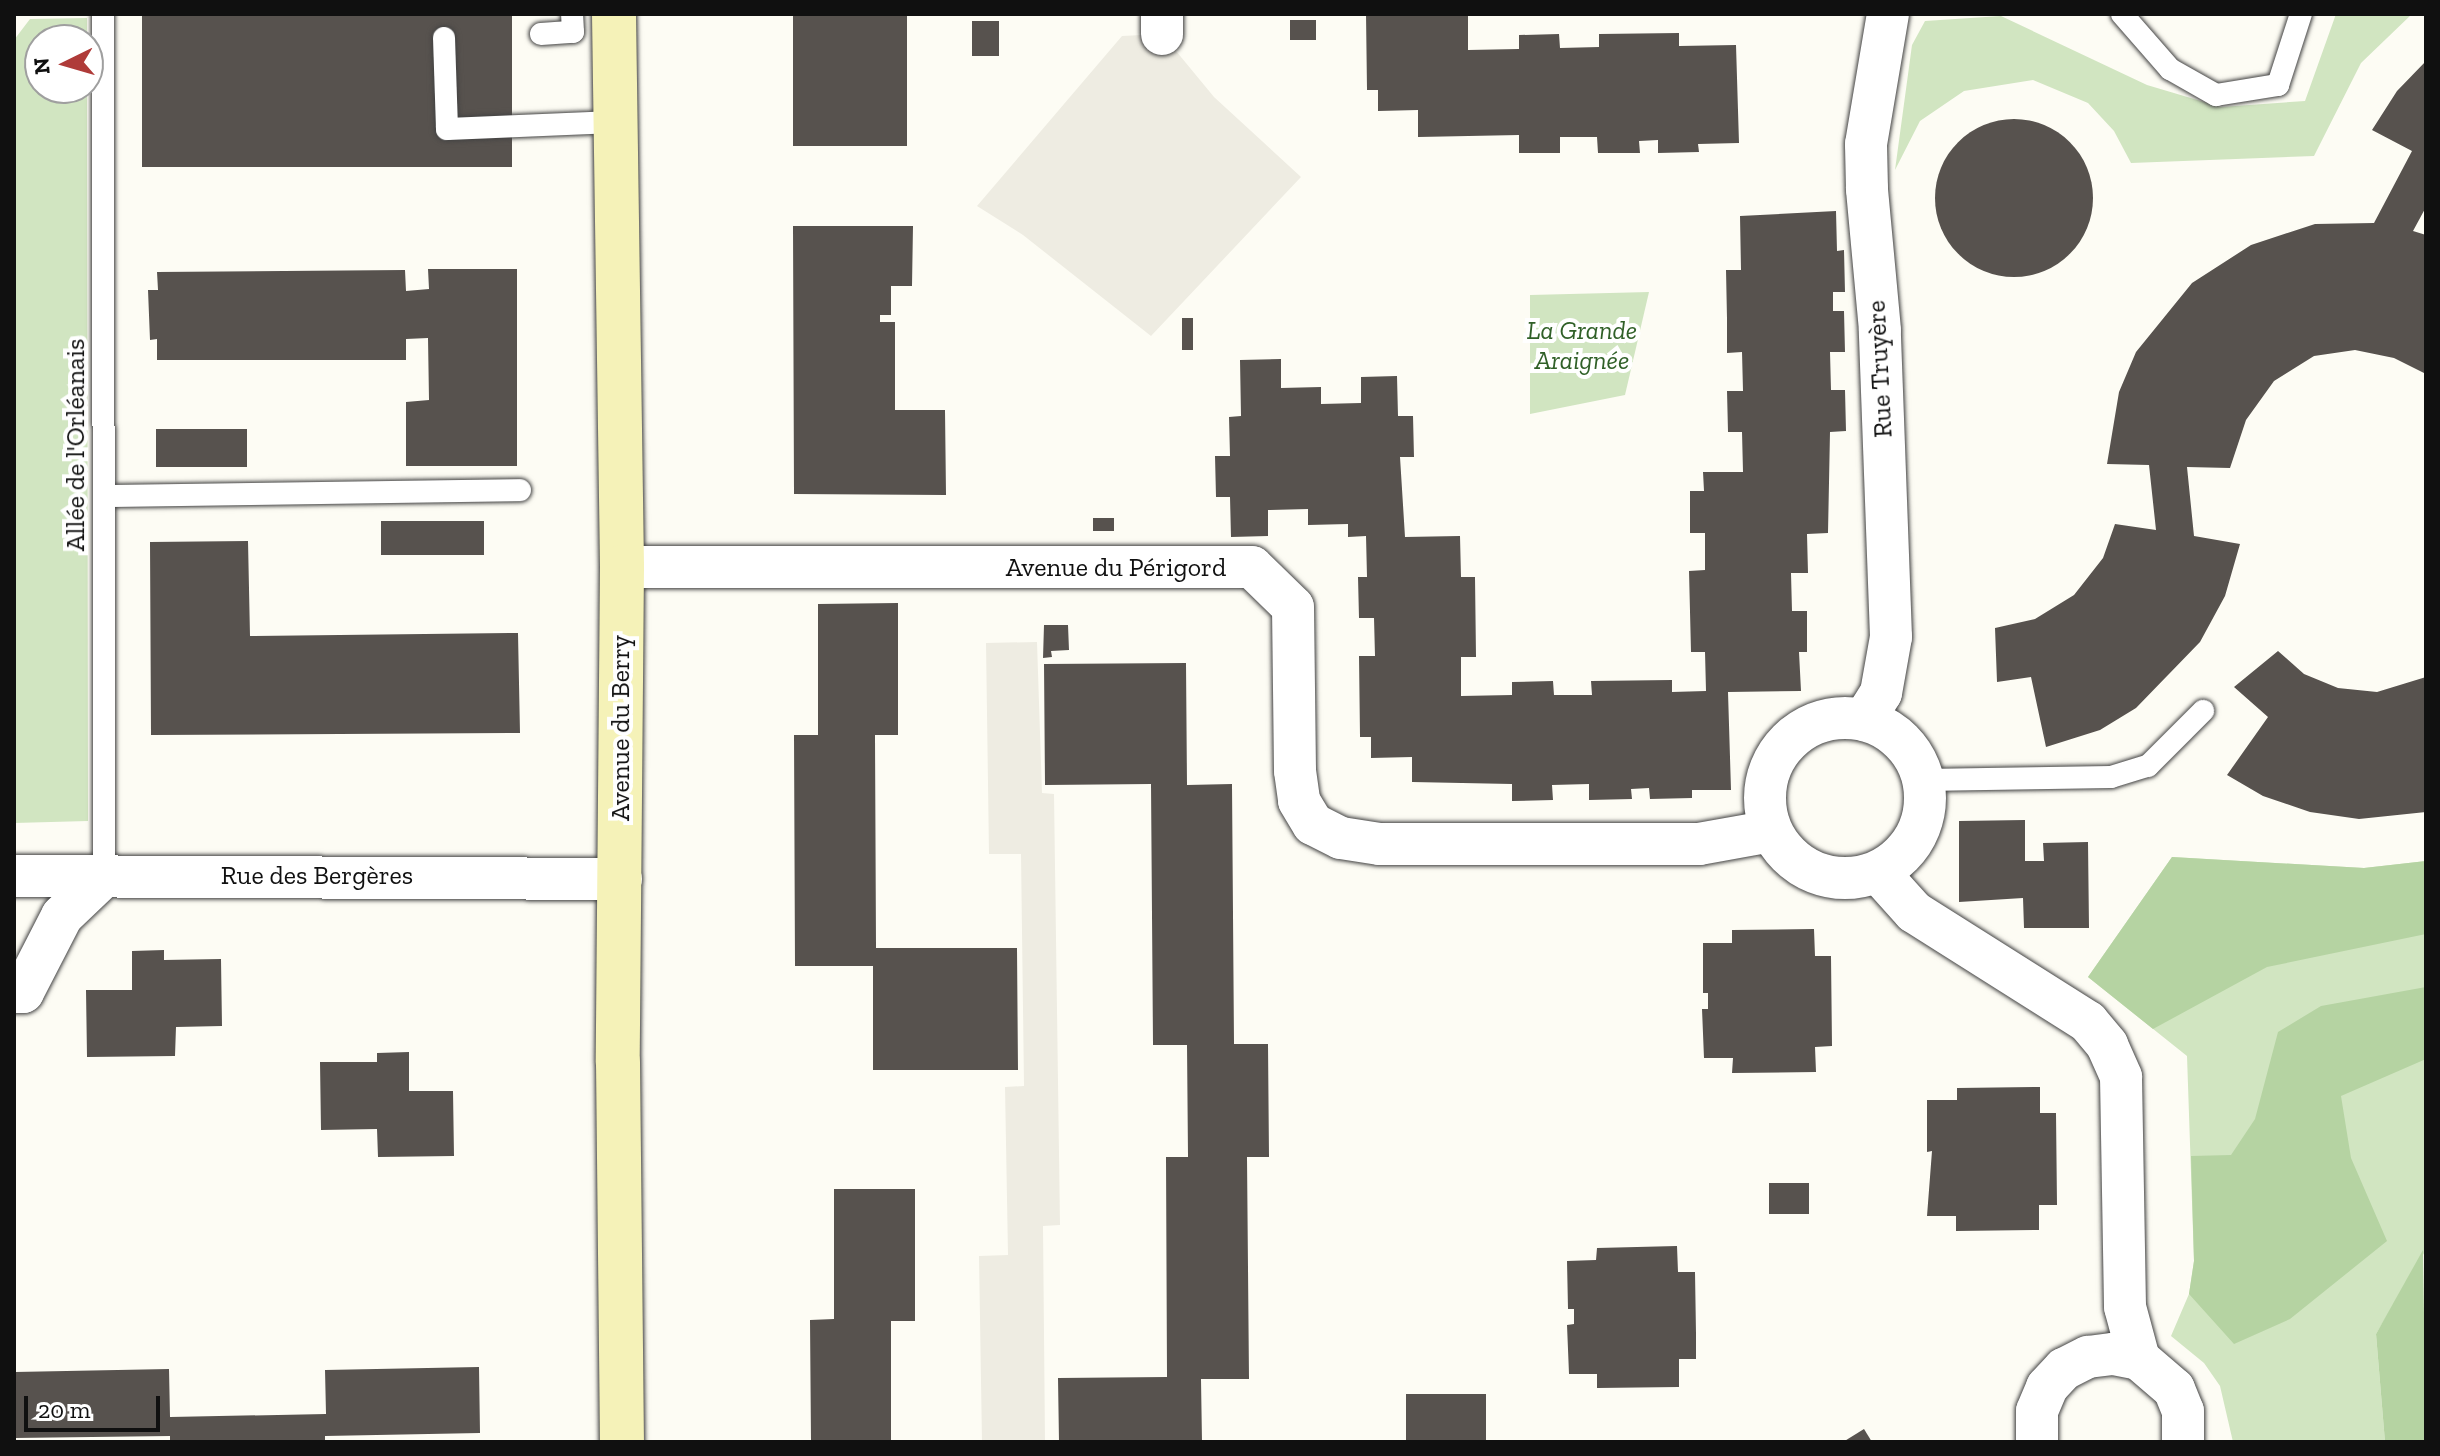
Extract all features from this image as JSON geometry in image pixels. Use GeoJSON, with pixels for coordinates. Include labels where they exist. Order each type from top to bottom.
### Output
{"type":"FeatureCollection","features":[{"type":"Feature","properties":{"kind":"street","name":"Avenue du Berry"},"geometry":{"type":"LineString","coordinates":[[614,14],[622,567],[622,1442]]}},
{"type":"Feature","properties":{"kind":"street","name":"Rue Truyère"},"geometry":{"type":"LineString","coordinates":[[1864,720],[1881,693],[1891,637],[1880,330],[1866,159],[1888,14]]}},
{"type":"Feature","properties":{"kind":"street","name":"Avenue du Périgord"},"geometry":{"type":"LineString","coordinates":[[622,567],[1252,567],[1293,607],[1295,771],[1299,801],[1313,824],[1341,838],[1380,844],[1699,844],[1771,831]]}},
{"type":"Feature","properties":{"kind":"street"},"geometry":{"type":"LineString","coordinates":[[1864,720],[1902,742],[1924,780],[1924,808],[1917,835],[1901,857],[1878,872],[1854,879],[1816,873],[1785,853],[1771,831],[1764,806],[1766,780],[1792,737],[1813,724],[1864,720]]}},
{"type":"Feature","properties":{"kind":"street"},"geometry":{"type":"LineString","coordinates":[[1878,872],[1914,912],[2088,1022],[2107,1045],[2121,1077],[2125,1307],[2139,1359]]}},
{"type":"Feature","properties":{"kind":"street","name":"Rue des Bergères"},"geometry":{"type":"LineString","coordinates":[[14,876],[621,879]]}},
{"type":"Feature","properties":{"kind":"street"},"geometry":{"type":"LineString","coordinates":[[14,992],[23,992],[62,916],[104,876]]}},
{"type":"Feature","properties":{"kind":"street"},"geometry":{"type":"LineString","coordinates":[[2037,1442],[2037,1411],[2047,1387],[2064,1369],[2088,1357],[2113,1354],[2139,1359],[2174,1389],[2183,1411],[2183,1442]]}},
{"type":"Feature","properties":{"kind":"lane","name":"Allée de l'Orléanais"},"geometry":{"type":"LineString","coordinates":[[103,14],[104,876]]}},
{"type":"Feature","properties":{"kind":"lane"},"geometry":{"type":"LineString","coordinates":[[541,34],[573,32],[572,14]]}},
{"type":"Feature","properties":{"kind":"lane"},"geometry":{"type":"LineString","coordinates":[[2122,14],[2170,69],[2216,95],[2278,85],[2301,14]]}},
{"type":"Feature","properties":{"kind":"lane"},"geometry":{"type":"LineString","coordinates":[[444,38],[447,129],[615,122]]}},
{"type":"Feature","properties":{"kind":"lane"},"geometry":{"type":"LineString","coordinates":[[105,496],[520,490]]}},
{"type":"Feature","properties":{"kind":"lane"},"geometry":{"type":"LineString","coordinates":[[1924,780],[2111,777],[2148,766],[2203,711]]}},
{"type":"Feature","properties":{"kind":"green space"},"geometry":{"type":"Polygon","coordinates":[[[2336,14],[2412,14],[2361,63],[2314,156],[2131,163],[2114,131],[2088,103],[2033,80],[1964,91],[1920,121],[1895,170],[1912,45],[1925,21],[2001,16],[2147,85],[2221,107],[2305,101],[2336,14]]]}},
{"type":"Feature","properties":{"kind":"green space"},"geometry":{"type":"Polygon","coordinates":[[[87,18],[87,24],[26,24],[30,19],[87,18]]]}},
{"type":"Feature","properties":{"kind":"green space"},"geometry":{"type":"Polygon","coordinates":[[[24,27],[24,104],[87,104],[88,821],[14,823],[14,40],[24,27]]]}},
{"type":"Feature","properties":{"kind":"green space","name":"La Grande Araignée"},"geometry":{"type":"Polygon","coordinates":[[[1649,292],[1625,395],[1530,414],[1530,295],[1649,292]]]}},
{"type":"Feature","properties":{"kind":"green space"},"geometry":{"type":"Polygon","coordinates":[[[2172,857],[2364,868],[2426,861],[2426,1250],[2376,1334],[2385,1442],[2233,1442],[2220,1386],[2204,1363],[2171,1336],[2189,1294],[2194,1261],[2187,1056],[2088,977],[2172,857]]]}},
{"type":"Feature","properties":{"kind":"green space"},"geometry":{"type":"Polygon","coordinates":[[[2172,857],[2364,868],[2426,861],[2426,934],[2267,967],[2153,1029],[2088,977],[2172,857]]]}},
{"type":"Feature","properties":{"kind":"green space"},"geometry":{"type":"Polygon","coordinates":[[[2426,987],[2426,1059],[2341,1096],[2351,1158],[2387,1241],[2290,1319],[2234,1344],[2189,1294],[2194,1261],[2191,1156],[2231,1155],[2255,1119],[2278,1032],[2321,1006],[2426,987]]]}},
{"type":"Feature","properties":{"kind":"green space"},"geometry":{"type":"Polygon","coordinates":[[[2423,1250],[2426,1442],[2385,1442],[2376,1334],[2423,1250]]]}},
{"type":"Feature","properties":{"kind":"shaded area"},"geometry":{"type":"Polygon","coordinates":[[[1162,34],[1214,97],[1301,177],[1151,336],[1023,235],[977,206],[1122,36],[1162,34]]]}},
{"type":"Feature","properties":{"kind":"shaded area"},"geometry":{"type":"Polygon","coordinates":[[[1037,642],[1042,793],[1054,794],[1060,1225],[1043,1226],[1045,1442],[982,1442],[979,1256],[1008,1255],[1005,1087],[1024,1086],[1021,854],[989,854],[986,643],[1037,642]]]}},
{"type":"Feature","properties":{"kind":"building"},"geometry":{"type":"Polygon","coordinates":[[[142,14],[512,14],[512,167],[142,167],[142,14]]]}},
{"type":"Feature","properties":{"kind":"building"},"geometry":{"type":"Polygon","coordinates":[[[793,14],[907,14],[907,146],[793,146],[793,14]]]}},
{"type":"Feature","properties":{"kind":"building"},"geometry":{"type":"Polygon","coordinates":[[[1366,14],[1468,14],[1468,50],[1519,49],[1519,35],[1559,34],[1560,48],[1599,47],[1599,34],[1679,33],[1679,46],[1736,45],[1739,143],[1698,144],[1699,152],[1658,153],[1658,140],[1639,141],[1640,153],[1598,153],[1597,137],[1560,137],[1560,153],[1519,153],[1519,135],[1418,137],[1418,110],[1378,111],[1378,90],[1367,90],[1366,14]]]}},
{"type":"Feature","properties":{"kind":"building"},"geometry":{"type":"Polygon","coordinates":[[[1290,20],[1316,20],[1316,40],[1290,40],[1290,20]]]}},
{"type":"Feature","properties":{"kind":"building"},"geometry":{"type":"Polygon","coordinates":[[[972,21],[999,21],[999,56],[972,56],[972,21]]]}},
{"type":"Feature","properties":{"kind":"building"},"geometry":{"type":"Polygon","coordinates":[[[2426,61],[2426,207],[2413,231],[2426,235],[2426,374],[2394,358],[2355,350],[2314,356],[2274,381],[2246,420],[2230,468],[2187,467],[2194,536],[2240,544],[2225,596],[2200,642],[2136,708],[2100,730],[2046,747],[2031,677],[1997,682],[1995,628],[2035,619],[2074,595],[2103,558],[2115,524],[2156,530],[2149,465],[2107,464],[2119,392],[2136,352],[2192,283],[2251,245],[2315,224],[2374,223],[2412,151],[2372,130],[2397,91],[2426,61]]]}},
{"type":"Feature","properties":{"kind":"building"},"geometry":{"type":"Polygon","coordinates":[[[2014,119],[2044,125],[2070,142],[2087,168],[2093,198],[2087,228],[2070,254],[2044,271],[2014,277],[1984,271],[1958,254],[1941,228],[1935,198],[1941,168],[1958,142],[1984,125],[2014,119]]]}},
{"type":"Feature","properties":{"kind":"building"},"geometry":{"type":"Polygon","coordinates":[[[1836,211],[1837,251],[1844,250],[1845,292],[1833,292],[1833,311],[1844,311],[1845,352],[1830,352],[1831,390],[1845,390],[1846,431],[1830,432],[1828,533],[1807,534],[1808,573],[1791,573],[1792,611],[1807,611],[1807,652],[1799,652],[1801,691],[1728,692],[1731,790],[1692,790],[1692,798],[1650,799],[1649,788],[1631,789],[1632,799],[1589,800],[1589,784],[1552,785],[1553,800],[1512,801],[1512,784],[1412,782],[1412,757],[1371,758],[1371,737],[1360,737],[1359,656],[1375,656],[1374,618],[1359,618],[1358,577],[1367,577],[1366,536],[1348,537],[1348,524],[1308,525],[1308,509],[1268,510],[1268,536],[1231,537],[1230,497],[1216,497],[1215,456],[1230,456],[1229,417],[1241,416],[1240,360],[1281,359],[1281,388],[1321,387],[1321,404],[1361,403],[1361,377],[1397,376],[1398,416],[1413,416],[1414,457],[1400,457],[1405,537],[1460,536],[1461,577],[1475,577],[1476,657],[1461,657],[1461,696],[1512,695],[1512,682],[1553,681],[1554,695],[1592,695],[1591,681],[1672,680],[1672,692],[1706,691],[1705,652],[1691,652],[1689,571],[1705,570],[1705,533],[1690,533],[1690,491],[1704,491],[1703,472],[1743,472],[1742,432],[1728,432],[1727,391],[1743,391],[1742,352],[1727,353],[1726,270],[1741,270],[1740,216],[1836,211]]]}},
{"type":"Feature","properties":{"kind":"building"},"geometry":{"type":"Polygon","coordinates":[[[793,226],[913,226],[912,286],[891,286],[891,315],[880,315],[880,322],[895,322],[895,410],[945,410],[946,495],[794,494],[793,226]]]}},
{"type":"Feature","properties":{"kind":"building"},"geometry":{"type":"Polygon","coordinates":[[[428,269],[517,269],[517,466],[406,466],[406,402],[429,400],[428,338],[406,339],[406,360],[157,360],[157,339],[150,340],[148,290],[158,290],[157,272],[405,270],[406,291],[429,289],[428,269]]]}},
{"type":"Feature","properties":{"kind":"building"},"geometry":{"type":"Polygon","coordinates":[[[1182,318],[1193,318],[1193,350],[1182,350],[1182,318]]]}},
{"type":"Feature","properties":{"kind":"building"},"geometry":{"type":"Polygon","coordinates":[[[156,429],[247,429],[247,467],[156,467],[156,429]]]}},
{"type":"Feature","properties":{"kind":"building"},"geometry":{"type":"Polygon","coordinates":[[[1093,518],[1114,518],[1114,531],[1093,531],[1093,518]]]}},
{"type":"Feature","properties":{"kind":"building"},"geometry":{"type":"Polygon","coordinates":[[[381,521],[484,521],[484,555],[381,555],[381,521]]]}},
{"type":"Feature","properties":{"kind":"building"},"geometry":{"type":"Polygon","coordinates":[[[248,541],[250,636],[518,633],[520,733],[151,735],[150,542],[248,541]]]}},
{"type":"Feature","properties":{"kind":"building"},"geometry":{"type":"Polygon","coordinates":[[[898,603],[898,735],[875,735],[876,948],[1017,948],[1018,1070],[873,1070],[873,966],[795,966],[794,735],[818,735],[818,604],[898,603]]]}},
{"type":"Feature","properties":{"kind":"building"},"geometry":{"type":"Polygon","coordinates":[[[1044,625],[1068,625],[1069,650],[1051,651],[1052,657],[1043,658],[1044,625]]]}},
{"type":"Feature","properties":{"kind":"building"},"geometry":{"type":"Polygon","coordinates":[[[2278,651],[2304,674],[2338,688],[2377,692],[2426,677],[2426,812],[2359,819],[2310,812],[2263,796],[2227,775],[2268,717],[2234,687],[2278,651]]]}},
{"type":"Feature","properties":{"kind":"building"},"geometry":{"type":"Polygon","coordinates":[[[1186,663],[1187,785],[1232,784],[1234,1044],[1268,1044],[1269,1157],[1247,1157],[1249,1379],[1201,1379],[1202,1442],[1059,1442],[1058,1378],[1167,1377],[1166,1157],[1188,1157],[1187,1045],[1153,1045],[1151,784],[1045,785],[1044,664],[1186,663]]]}},
{"type":"Feature","properties":{"kind":"building"},"geometry":{"type":"Polygon","coordinates":[[[2025,820],[2025,861],[2044,861],[2043,843],[2088,842],[2089,928],[2024,928],[2023,898],[1959,902],[1959,821],[2025,820]]]}},
{"type":"Feature","properties":{"kind":"building"},"geometry":{"type":"Polygon","coordinates":[[[1814,929],[1815,956],[1831,956],[1832,1046],[1815,1047],[1816,1072],[1732,1073],[1733,1058],[1704,1058],[1702,1009],[1708,1009],[1708,993],[1703,993],[1703,943],[1732,943],[1732,930],[1814,929]]]}},
{"type":"Feature","properties":{"kind":"building"},"geometry":{"type":"Polygon","coordinates":[[[164,950],[164,960],[221,959],[222,1026],[176,1027],[175,1056],[87,1057],[86,990],[132,990],[132,951],[164,950]]]}},
{"type":"Feature","properties":{"kind":"building"},"geometry":{"type":"Polygon","coordinates":[[[409,1052],[409,1091],[453,1091],[454,1156],[378,1157],[377,1129],[321,1130],[320,1062],[377,1062],[377,1053],[409,1052]]]}},
{"type":"Feature","properties":{"kind":"building"},"geometry":{"type":"Polygon","coordinates":[[[2040,1087],[2040,1113],[2056,1113],[2057,1205],[2039,1205],[2039,1230],[1956,1231],[1956,1216],[1927,1216],[1932,1151],[1927,1152],[1927,1100],[1957,1100],[1957,1088],[2040,1087]]]}},
{"type":"Feature","properties":{"kind":"building"},"geometry":{"type":"Polygon","coordinates":[[[1769,1183],[1809,1183],[1809,1214],[1769,1214],[1769,1183]]]}},
{"type":"Feature","properties":{"kind":"building"},"geometry":{"type":"Polygon","coordinates":[[[834,1189],[915,1189],[915,1321],[891,1321],[891,1442],[811,1442],[810,1320],[834,1319],[834,1189]]]}},
{"type":"Feature","properties":{"kind":"building"},"geometry":{"type":"Polygon","coordinates":[[[1677,1246],[1678,1272],[1695,1272],[1696,1334],[1696,1359],[1679,1359],[1679,1387],[1597,1388],[1597,1374],[1569,1374],[1567,1325],[1574,1324],[1574,1309],[1568,1309],[1567,1261],[1596,1260],[1597,1248],[1677,1246]]]}},
{"type":"Feature","properties":{"kind":"building"},"geometry":{"type":"Polygon","coordinates":[[[479,1367],[480,1433],[325,1436],[325,1442],[170,1442],[170,1436],[14,1438],[15,1372],[169,1369],[170,1417],[326,1414],[325,1370],[479,1367]]]}},
{"type":"Feature","properties":{"kind":"building"},"geometry":{"type":"Polygon","coordinates":[[[1406,1394],[1486,1394],[1486,1442],[1406,1442],[1406,1394]]]}},
{"type":"Feature","properties":{"kind":"building"},"geometry":{"type":"Polygon","coordinates":[[[1864,1429],[1872,1442],[1843,1442],[1864,1429]]]}}]}
